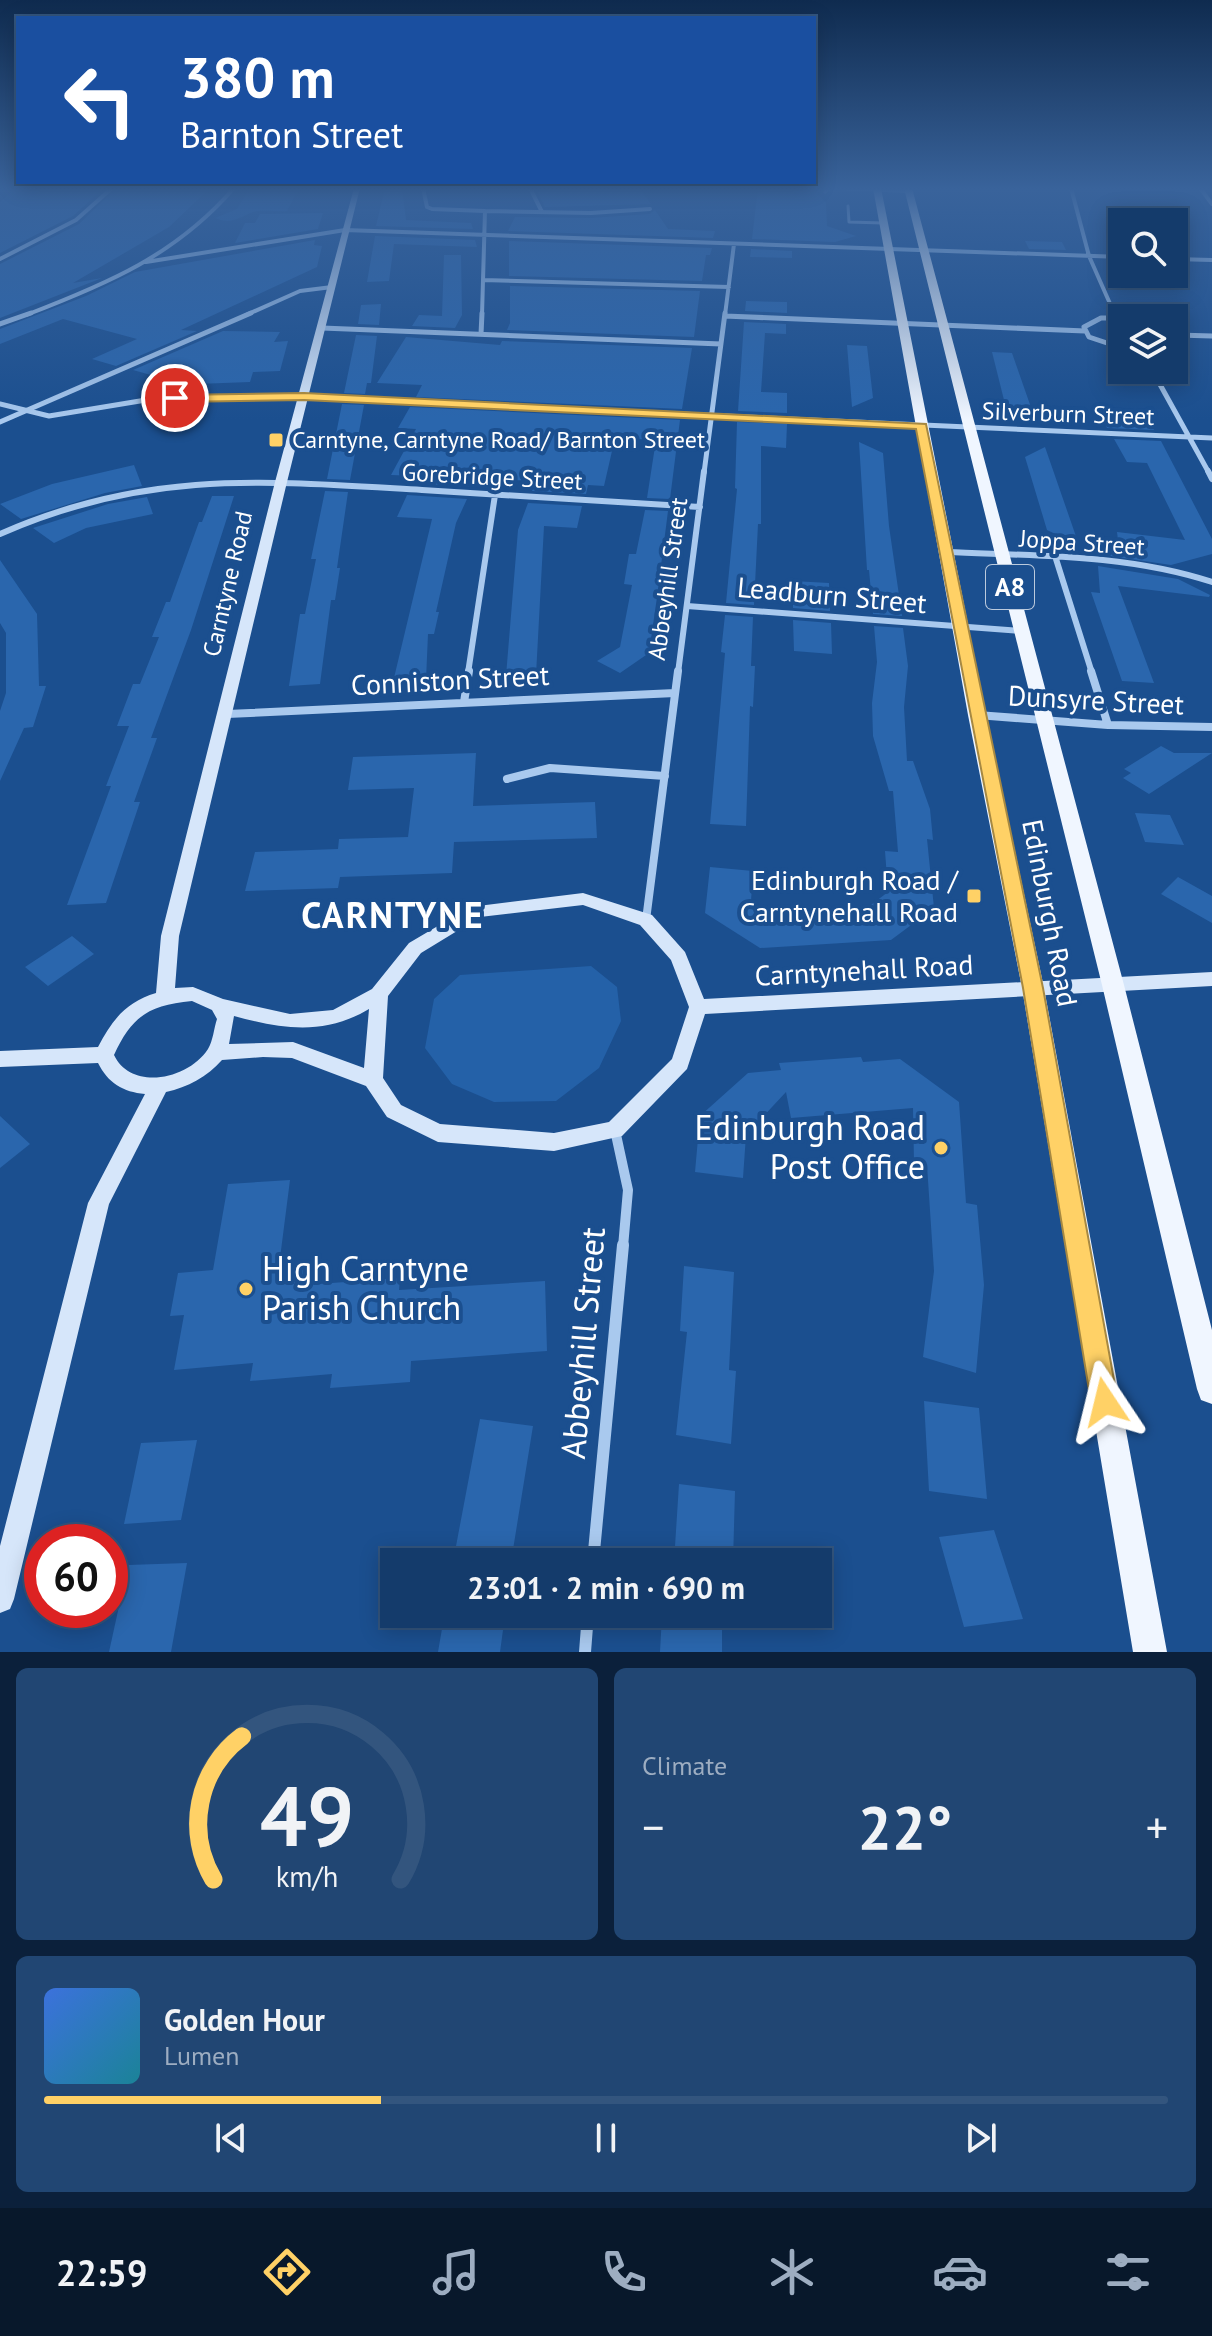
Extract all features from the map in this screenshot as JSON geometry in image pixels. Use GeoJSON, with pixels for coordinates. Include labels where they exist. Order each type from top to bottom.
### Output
{"type":"FeatureCollection","features":[{"type":"Feature","properties":{"kind":"main road","name":"Edinburgh Road"},"geometry":{"type":"LineString","coordinates":[[891,265],[977,715],[1033,988],[1150,1652]]}},
{"type":"Feature","properties":{"kind":"main road","name":"Edinburgh Road"},"geometry":{"type":"LineString","coordinates":[[927,265],[1113,985],[1212,1389]]}},
{"type":"Feature","properties":{"kind":"street"},"geometry":{"type":"LineString","coordinates":[[0,324],[54,304],[139,265]]}},
{"type":"Feature","properties":{"kind":"street","name":"Carntyne Road"},"geometry":{"type":"LineString","coordinates":[[165,996],[170,936],[337,265]]}},
{"type":"Feature","properties":{"kind":"street"},"geometry":{"type":"LineString","coordinates":[[481,334],[483,265]]}},
{"type":"Feature","properties":{"kind":"street","name":"Abbeyhill Street"},"geometry":{"type":"LineString","coordinates":[[646,920],[732,265]]}},
{"type":"Feature","properties":{"kind":"street"},"geometry":{"type":"LineString","coordinates":[[1093,265],[1111,304]]}},
{"type":"Feature","properties":{"kind":"street"},"geometry":{"type":"LineString","coordinates":[[483,280],[729,287]]}},
{"type":"Feature","properties":{"kind":"street"},"geometry":{"type":"LineString","coordinates":[[0,422],[300,291],[332,287]]}},
{"type":"Feature","properties":{"kind":"street"},"geometry":{"type":"LineString","coordinates":[[725,316],[1085,331],[1099,342],[1108,344]]}},
{"type":"Feature","properties":{"kind":"street"},"geometry":{"type":"LineString","coordinates":[[1085,331],[1087,322],[1108,318]]}},
{"type":"Feature","properties":{"kind":"street"},"geometry":{"type":"LineString","coordinates":[[322,328],[721,344]]}},
{"type":"Feature","properties":{"kind":"street"},"geometry":{"type":"LineString","coordinates":[[1188,335],[1212,336]]}},
{"type":"Feature","properties":{"kind":"street"},"geometry":{"type":"LineString","coordinates":[[1160,384],[1212,479]]}},
{"type":"Feature","properties":{"kind":"street","name":"Silverburn Street"},"geometry":{"type":"LineString","coordinates":[[23,412],[49,416],[152,399],[304,397],[1212,438]]}},
{"type":"Feature","properties":{"kind":"street"},"geometry":{"type":"LineString","coordinates":[[0,404],[23,412]]}},
{"type":"Feature","properties":{"kind":"street","name":"Gorebridge Street"},"geometry":{"type":"LineString","coordinates":[[0,534],[25,522],[91,501],[154,487],[281,482],[700,507]]}},
{"type":"Feature","properties":{"kind":"street"},"geometry":{"type":"LineString","coordinates":[[464,702],[495,495]]}},
{"type":"Feature","properties":{"kind":"street","name":"Joppa Street"},"geometry":{"type":"LineString","coordinates":[[947,552],[1141,564],[1193,574],[1212,582]]}},
{"type":"Feature","properties":{"kind":"street"},"geometry":{"type":"LineString","coordinates":[[1056,559],[1108,725]]}},
{"type":"Feature","properties":{"kind":"street","name":"Leadburn Street"},"geometry":{"type":"LineString","coordinates":[[687,606],[1022,631]]}},
{"type":"Feature","properties":{"kind":"street","name":"Conniston Street"},"geometry":{"type":"LineString","coordinates":[[227,714],[675,693]]}},
{"type":"Feature","properties":{"kind":"street","name":"Dunsyre Street"},"geometry":{"type":"LineString","coordinates":[[977,715],[1108,725],[1212,727]]}},
{"type":"Feature","properties":{"kind":"street"},"geometry":{"type":"LineString","coordinates":[[507,779],[550,768],[665,776]]}},
{"type":"Feature","properties":{"kind":"street"},"geometry":{"type":"LineString","coordinates":[[104,1055],[118,1023],[141,1005],[165,996],[193,994],[219,1005],[288,1021],[312,1022],[336,1018],[379,994],[415,948],[476,911],[583,899],[646,920],[679,957],[698,1007],[680,1063],[615,1130],[554,1142],[438,1133],[394,1111],[373,1080],[293,1050],[216,1053]]}},
{"type":"Feature","properties":{"kind":"street","name":"Carntynehall Road"},"geometry":{"type":"LineString","coordinates":[[698,1007],[1212,979]]}},
{"type":"Feature","properties":{"kind":"street"},"geometry":{"type":"LineString","coordinates":[[373,1080],[379,994]]}},
{"type":"Feature","properties":{"kind":"street"},"geometry":{"type":"LineString","coordinates":[[104,1055],[115,1075],[130,1084],[159,1086],[187,1077],[216,1053],[226,1019],[219,1005]]}},
{"type":"Feature","properties":{"kind":"street"},"geometry":{"type":"LineString","coordinates":[[0,1059],[104,1055]]}},
{"type":"Feature","properties":{"kind":"street"},"geometry":{"type":"LineString","coordinates":[[0,1599],[99,1203],[159,1086]]}},
{"type":"Feature","properties":{"kind":"street","name":"Abbeyhill Street"},"geometry":{"type":"LineString","coordinates":[[594,1548],[628,1190],[615,1130]]}},
{"type":"Feature","properties":{"kind":"street"},"geometry":{"type":"LineString","coordinates":[[585,1652],[587,1628]]}},
{"type":"Feature","properties":{"kind":"shaded area"},"geometry":{"type":"Polygon","coordinates":[[[591,966],[617,987],[621,1021],[599,1068],[556,1101],[494,1102],[452,1084],[425,1048],[434,999],[460,975],[591,966]]]}},
{"type":"Feature","properties":{"kind":"building"},"geometry":{"type":"Polygon","coordinates":[[[0,265],[104,265],[73,283],[102,278],[0,318],[0,265]]]}},
{"type":"Feature","properties":{"kind":"building"},"geometry":{"type":"Polygon","coordinates":[[[174,265],[317,265],[181,330],[197,331],[116,366],[92,359],[137,339],[63,319],[0,344],[0,329],[86,296],[135,272],[174,265]]]}},
{"type":"Feature","properties":{"kind":"building"},"geometry":{"type":"Polygon","coordinates":[[[370,265],[391,265],[389,281],[367,282],[370,265]]]}},
{"type":"Feature","properties":{"kind":"building"},"geometry":{"type":"Polygon","coordinates":[[[444,265],[461,265],[462,315],[455,328],[412,326],[419,315],[442,316],[444,265]]]}},
{"type":"Feature","properties":{"kind":"building"},"geometry":{"type":"Polygon","coordinates":[[[509,265],[704,265],[702,281],[509,276],[509,265]]]}},
{"type":"Feature","properties":{"kind":"building"},"geometry":{"type":"Polygon","coordinates":[[[510,286],[700,291],[694,337],[507,330],[510,323],[510,286]]]}},
{"type":"Feature","properties":{"kind":"building"},"geometry":{"type":"Polygon","coordinates":[[[746,301],[787,302],[787,313],[745,311],[746,301]]]}},
{"type":"Feature","properties":{"kind":"building"},"geometry":{"type":"Polygon","coordinates":[[[381,304],[379,325],[358,324],[361,305],[381,304]]]}},
{"type":"Feature","properties":{"kind":"building"},"geometry":{"type":"Polygon","coordinates":[[[744,322],[786,324],[786,334],[765,333],[761,392],[787,393],[787,413],[738,411],[744,322]]]}},
{"type":"Feature","properties":{"kind":"building"},"geometry":{"type":"Polygon","coordinates":[[[223,331],[280,332],[274,342],[288,341],[280,371],[253,372],[250,382],[197,384],[197,388],[133,370],[223,331]]]}},
{"type":"Feature","properties":{"kind":"building"},"geometry":{"type":"Polygon","coordinates":[[[356,335],[377,336],[371,383],[367,383],[365,394],[344,393],[356,335]]]}},
{"type":"Feature","properties":{"kind":"building"},"geometry":{"type":"Polygon","coordinates":[[[406,337],[500,345],[502,341],[692,348],[682,409],[416,397],[422,385],[377,383],[406,337]]]}},
{"type":"Feature","properties":{"kind":"building"},"geometry":{"type":"Polygon","coordinates":[[[847,345],[867,346],[873,398],[852,407],[847,345]]]}},
{"type":"Feature","properties":{"kind":"building"},"geometry":{"type":"Polygon","coordinates":[[[992,352],[1012,353],[1034,416],[1005,404],[992,352]]]}},
{"type":"Feature","properties":{"kind":"building"},"geometry":{"type":"Polygon","coordinates":[[[342,404],[364,405],[350,480],[327,479],[342,404]]]}},
{"type":"Feature","properties":{"kind":"building"},"geometry":{"type":"Polygon","coordinates":[[[410,407],[680,420],[670,499],[647,498],[656,440],[615,438],[604,486],[588,485],[586,494],[532,491],[535,481],[475,478],[471,487],[413,483],[417,476],[391,475],[416,429],[398,428],[410,407]]]}},
{"type":"Feature","properties":{"kind":"building"},"geometry":{"type":"Polygon","coordinates":[[[1099,410],[1141,411],[1154,430],[1107,428],[1099,410]]]}},
{"type":"Feature","properties":{"kind":"building"},"geometry":{"type":"Polygon","coordinates":[[[737,422],[787,424],[786,448],[761,446],[761,524],[758,524],[754,605],[726,603],[737,489],[737,422]]]}},
{"type":"Feature","properties":{"kind":"building"},"geometry":{"type":"Polygon","coordinates":[[[1114,439],[1161,441],[1212,539],[1212,554],[1171,565],[1097,554],[1096,537],[1119,548],[1117,532],[1185,540],[1147,463],[1127,462],[1114,439]]]}},
{"type":"Feature","properties":{"kind":"building"},"geometry":{"type":"Polygon","coordinates":[[[859,442],[883,453],[889,526],[902,616],[873,614],[867,570],[859,442]]]}},
{"type":"Feature","properties":{"kind":"building"},"geometry":{"type":"Polygon","coordinates":[[[1045,447],[1079,545],[1047,530],[1025,457],[1045,447]]]}},
{"type":"Feature","properties":{"kind":"building"},"geometry":{"type":"Polygon","coordinates":[[[134,465],[142,486],[105,493],[21,519],[0,504],[52,484],[134,465]]]}},
{"type":"Feature","properties":{"kind":"building"},"geometry":{"type":"Polygon","coordinates":[[[325,491],[348,492],[337,568],[340,568],[335,600],[331,600],[320,684],[289,686],[300,614],[305,614],[316,559],[311,559],[325,491]]]}},
{"type":"Feature","properties":{"kind":"building"},"geometry":{"type":"Polygon","coordinates":[[[407,495],[467,499],[456,523],[434,634],[428,634],[426,680],[393,682],[432,519],[397,517],[407,495]]]}},
{"type":"Feature","properties":{"kind":"building"},"geometry":{"type":"Polygon","coordinates":[[[212,496],[234,496],[191,630],[151,738],[157,738],[134,802],[140,802],[106,903],[67,905],[111,786],[106,786],[129,726],[117,726],[133,684],[140,684],[159,637],[152,637],[166,602],[170,602],[199,522],[202,522],[212,496]]]}},
{"type":"Feature","properties":{"kind":"building"},"geometry":{"type":"Polygon","coordinates":[[[147,497],[153,514],[86,528],[54,543],[33,528],[108,504],[147,497]]]}},
{"type":"Feature","properties":{"kind":"building"},"geometry":{"type":"Polygon","coordinates":[[[528,503],[582,506],[577,528],[544,526],[536,675],[506,676],[518,530],[528,503]]]}},
{"type":"Feature","properties":{"kind":"building"},"geometry":{"type":"Polygon","coordinates":[[[645,510],[668,511],[649,653],[620,673],[597,661],[620,647],[632,585],[624,584],[629,554],[636,554],[645,510]]]}},
{"type":"Feature","properties":{"kind":"building"},"geometry":{"type":"Polygon","coordinates":[[[0,560],[37,614],[39,686],[46,686],[33,727],[24,728],[0,781],[0,711],[6,693],[6,633],[0,623],[0,560]]]}},
{"type":"Feature","properties":{"kind":"building"},"geometry":{"type":"Polygon","coordinates":[[[1098,566],[1178,579],[1210,595],[1118,586],[1154,683],[1122,681],[1091,592],[1100,593],[1098,566]]]}},
{"type":"Feature","properties":{"kind":"building"},"geometry":{"type":"Polygon","coordinates":[[[793,581],[829,583],[830,611],[793,608],[793,581]]]}},
{"type":"Feature","properties":{"kind":"building"},"geometry":{"type":"Polygon","coordinates":[[[725,615],[753,617],[751,666],[755,666],[753,707],[750,706],[746,826],[710,824],[725,653],[721,652],[725,615]]]}},
{"type":"Feature","properties":{"kind":"building"},"geometry":{"type":"Polygon","coordinates":[[[793,620],[831,623],[832,654],[794,651],[793,620]]]}},
{"type":"Feature","properties":{"kind":"building"},"geometry":{"type":"Polygon","coordinates":[[[874,626],[903,628],[908,666],[904,707],[907,761],[913,761],[930,809],[933,840],[927,839],[934,908],[891,940],[760,948],[705,913],[710,867],[753,871],[751,901],[770,913],[867,908],[888,892],[885,851],[898,852],[893,791],[889,791],[873,736],[872,703],[877,662],[874,626]]]}},
{"type":"Feature","properties":{"kind":"building"},"geometry":{"type":"Polygon","coordinates":[[[1161,746],[1174,753],[1212,753],[1149,794],[1123,778],[1131,773],[1124,769],[1161,746]]]}},
{"type":"Feature","properties":{"kind":"building"},"geometry":{"type":"Polygon","coordinates":[[[476,753],[473,806],[595,802],[597,838],[454,842],[452,873],[340,877],[338,888],[245,891],[255,852],[338,849],[339,839],[408,837],[414,788],[348,790],[353,757],[476,753]]]}},
{"type":"Feature","properties":{"kind":"building"},"geometry":{"type":"Polygon","coordinates":[[[1135,813],[1170,815],[1184,845],[1145,842],[1135,813]]]}},
{"type":"Feature","properties":{"kind":"building"},"geometry":{"type":"Polygon","coordinates":[[[1178,877],[1212,896],[1212,923],[1161,894],[1178,877]]]}},
{"type":"Feature","properties":{"kind":"building"},"geometry":{"type":"Polygon","coordinates":[[[72,936],[94,954],[48,986],[25,967],[72,936]]]}},
{"type":"Feature","properties":{"kind":"building"},"geometry":{"type":"Polygon","coordinates":[[[861,1057],[863,1062],[900,1059],[959,1102],[966,1203],[977,1205],[984,1285],[976,1373],[923,1357],[934,1271],[927,1165],[914,1163],[913,1108],[791,1118],[786,1092],[746,1135],[743,1178],[695,1172],[700,1116],[748,1073],[781,1070],[779,1063],[861,1057]]]}},
{"type":"Feature","properties":{"kind":"building"},"geometry":{"type":"Polygon","coordinates":[[[0,1116],[30,1144],[0,1168],[0,1116]]]}},
{"type":"Feature","properties":{"kind":"building"},"geometry":{"type":"Polygon","coordinates":[[[290,1180],[279,1266],[320,1263],[318,1284],[400,1278],[399,1290],[545,1281],[547,1351],[411,1361],[410,1382],[330,1388],[332,1374],[250,1381],[253,1363],[174,1370],[184,1315],[170,1316],[178,1273],[213,1270],[228,1184],[290,1180]]]}},
{"type":"Feature","properties":{"kind":"building"},"geometry":{"type":"Polygon","coordinates":[[[684,1266],[734,1272],[729,1370],[736,1371],[731,1444],[676,1435],[687,1332],[680,1331],[684,1266]]]}},
{"type":"Feature","properties":{"kind":"building"},"geometry":{"type":"Polygon","coordinates":[[[924,1401],[979,1408],[987,1499],[929,1491],[924,1401]]]}},
{"type":"Feature","properties":{"kind":"building"},"geometry":{"type":"Polygon","coordinates":[[[480,1419],[533,1426],[513,1548],[456,1548],[480,1419]]]}},
{"type":"Feature","properties":{"kind":"building"},"geometry":{"type":"Polygon","coordinates":[[[197,1440],[181,1520],[124,1524],[141,1443],[197,1440]]]}},
{"type":"Feature","properties":{"kind":"building"},"geometry":{"type":"Polygon","coordinates":[[[679,1484],[735,1491],[733,1548],[675,1548],[679,1484]]]}},
{"type":"Feature","properties":{"kind":"building"},"geometry":{"type":"Polygon","coordinates":[[[994,1530],[1023,1619],[964,1627],[939,1537],[994,1530]]]}},
{"type":"Feature","properties":{"kind":"building"},"geometry":{"type":"Polygon","coordinates":[[[187,1563],[171,1652],[109,1652],[114,1628],[128,1628],[128,1565],[187,1563]]]}},
{"type":"Feature","properties":{"kind":"building"},"geometry":{"type":"Polygon","coordinates":[[[442,1628],[503,1630],[500,1652],[438,1652],[442,1628]]]}},
{"type":"Feature","properties":{"kind":"building"},"geometry":{"type":"Polygon","coordinates":[[[661,1628],[722,1628],[722,1652],[660,1652],[661,1628]]]}},
{"type":"Feature","properties":{"kind":"place","name":"Carntyne, Carntyne Road/ Barnton Street"},"geometry":{"type":"Point","coordinates":[276,440]}},
{"type":"Feature","properties":{"kind":"place","name":"Edinburgh Road / Carntynehall Road"},"geometry":{"type":"Point","coordinates":[974,896]}},
{"type":"Feature","properties":{"kind":"place","name":"Edinburgh Road Post Office"},"geometry":{"type":"Point","coordinates":[941,1148]}},
{"type":"Feature","properties":{"kind":"place","name":"High Carntyne Parish Church"},"geometry":{"type":"Point","coordinates":[246,1289]}},
{"type":"Feature","properties":{"kind":"district","name":"CARNTYNE"},"geometry":{"type":"Point","coordinates":[393,915]}},
{"type":"Feature","properties":{"kind":"route"},"geometry":{"type":"LineString","coordinates":[[175,398],[304,397],[922,426],[1033,988],[1105,1402]]}}]}
